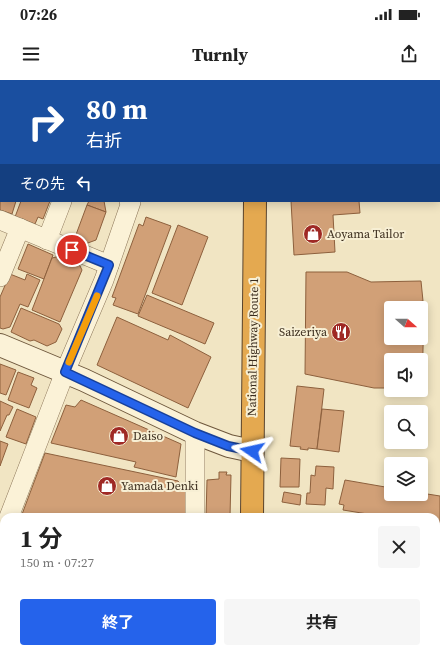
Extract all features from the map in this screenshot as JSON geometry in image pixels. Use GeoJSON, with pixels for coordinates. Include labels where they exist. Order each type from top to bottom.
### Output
{"type":"FeatureCollection","features":[{"type":"Feature","properties":{"kind":"highway","name":"National Highway Route 1"},"geometry":{"type":"LineString","coordinates":[[252,513],[255,202]]}},
{"type":"Feature","properties":{"kind":"street"},"geometry":{"type":"LineString","coordinates":[[47,240],[62,202]]}},
{"type":"Feature","properties":{"kind":"street"},"geometry":{"type":"LineString","coordinates":[[11,513],[65,372],[109,265],[131,202]]}},
{"type":"Feature","properties":{"kind":"street"},"geometry":{"type":"LineString","coordinates":[[0,220],[109,265]]}},
{"type":"Feature","properties":{"kind":"street"},"geometry":{"type":"LineString","coordinates":[[0,277],[20,228]]}},
{"type":"Feature","properties":{"kind":"street"},"geometry":{"type":"LineString","coordinates":[[0,345],[65,372],[195,433],[228,446],[252,451]]}},
{"type":"Feature","properties":{"kind":"street"},"geometry":{"type":"LineString","coordinates":[[195,433],[195,513]]}},
{"type":"Feature","properties":{"kind":"building"},"geometry":{"type":"Polygon","coordinates":[[[0,202],[16,202],[12,214],[0,210],[0,202]]]}},
{"type":"Feature","properties":{"kind":"building"},"geometry":{"type":"Polygon","coordinates":[[[21,202],[50,202],[43,219],[38,217],[35,224],[15,217],[21,202]]]}},
{"type":"Feature","properties":{"kind":"building"},"geometry":{"type":"Polygon","coordinates":[[[88,202],[104,202],[106,212],[87,205],[88,202]]]}},
{"type":"Feature","properties":{"kind":"building","name":"Aoyama Tailor"},"geometry":{"type":"Polygon","coordinates":[[[291,202],[359,202],[360,213],[333,215],[335,252],[294,255],[291,202]]]}},
{"type":"Feature","properties":{"kind":"building"},"geometry":{"type":"Polygon","coordinates":[[[87,205],[106,212],[96,240],[85,244],[74,240],[87,205]]]}},
{"type":"Feature","properties":{"kind":"building"},"geometry":{"type":"Polygon","coordinates":[[[146,217],[171,226],[138,314],[113,305],[116,298],[112,297],[139,224],[143,226],[146,217]]]}},
{"type":"Feature","properties":{"kind":"building"},"geometry":{"type":"Polygon","coordinates":[[[178,225],[208,237],[182,305],[152,293],[178,225]]]}},
{"type":"Feature","properties":{"kind":"building"},"geometry":{"type":"Polygon","coordinates":[[[28,244],[53,255],[44,279],[18,269],[28,244]]]}},
{"type":"Feature","properties":{"kind":"building"},"geometry":{"type":"Polygon","coordinates":[[[64,255],[77,260],[82,270],[60,322],[32,310],[52,258],[64,255]]]}},
{"type":"Feature","properties":{"kind":"building"},"geometry":{"type":"Polygon","coordinates":[[[306,272],[347,272],[371,282],[421,281],[423,301],[384,301],[384,345],[423,345],[423,353],[384,353],[384,388],[374,388],[305,374],[306,272]]]}},
{"type":"Feature","properties":{"kind":"building"},"geometry":{"type":"Polygon","coordinates":[[[10,274],[25,280],[27,274],[40,280],[28,307],[20,304],[10,327],[3,329],[0,328],[0,297],[10,274]]]}},
{"type":"Feature","properties":{"kind":"building"},"geometry":{"type":"Polygon","coordinates":[[[147,295],[214,323],[205,344],[138,316],[147,295]]]}},
{"type":"Feature","properties":{"kind":"building"},"geometry":{"type":"Polygon","coordinates":[[[21,308],[59,324],[62,329],[56,342],[47,346],[34,340],[30,341],[11,332],[21,308]]]}},
{"type":"Feature","properties":{"kind":"building"},"geometry":{"type":"Polygon","coordinates":[[[117,317],[168,340],[170,335],[211,357],[188,408],[97,365],[117,317]]]}},
{"type":"Feature","properties":{"kind":"building"},"geometry":{"type":"Polygon","coordinates":[[[0,364],[16,370],[6,395],[0,393],[0,364]]]}},
{"type":"Feature","properties":{"kind":"building"},"geometry":{"type":"Polygon","coordinates":[[[18,372],[34,378],[31,385],[37,388],[29,408],[8,400],[18,372]]]}},
{"type":"Feature","properties":{"kind":"building"},"geometry":{"type":"Polygon","coordinates":[[[297,386],[324,389],[317,449],[308,448],[308,450],[300,449],[301,447],[290,446],[297,386]]]}},
{"type":"Feature","properties":{"kind":"building"},"geometry":{"type":"Polygon","coordinates":[[[81,400],[181,444],[176,477],[134,467],[136,462],[51,443],[66,405],[75,407],[81,400]]]}},
{"type":"Feature","properties":{"kind":"building"},"geometry":{"type":"Polygon","coordinates":[[[0,401],[13,407],[9,415],[7,415],[0,431],[0,401]]]}},
{"type":"Feature","properties":{"kind":"building"},"geometry":{"type":"Polygon","coordinates":[[[17,409],[36,417],[26,444],[6,437],[17,409]]]}},
{"type":"Feature","properties":{"kind":"building"},"geometry":{"type":"Polygon","coordinates":[[[322,409],[344,411],[339,452],[317,449],[322,409]]]}},
{"type":"Feature","properties":{"kind":"building"},"geometry":{"type":"Polygon","coordinates":[[[0,441],[8,444],[0,466],[0,441]]]}},
{"type":"Feature","properties":{"kind":"building","name":"Yamada Denki"},"geometry":{"type":"Polygon","coordinates":[[[45,453],[178,481],[186,492],[186,513],[22,513],[45,453]]]}},
{"type":"Feature","properties":{"kind":"building"},"geometry":{"type":"Polygon","coordinates":[[[281,458],[300,459],[299,487],[280,487],[281,458]]]}},
{"type":"Feature","properties":{"kind":"building"},"geometry":{"type":"Polygon","coordinates":[[[316,466],[334,467],[333,489],[326,488],[325,505],[306,504],[307,493],[310,493],[311,475],[315,476],[316,466]]]}},
{"type":"Feature","properties":{"kind":"building"},"geometry":{"type":"Polygon","coordinates":[[[219,472],[227,472],[226,475],[231,475],[230,513],[206,513],[207,480],[219,479],[219,472]]]}},
{"type":"Feature","properties":{"kind":"building"},"geometry":{"type":"Polygon","coordinates":[[[345,480],[384,487],[384,501],[428,501],[428,494],[440,496],[440,513],[362,513],[343,510],[344,505],[339,504],[345,480]]]}},
{"type":"Feature","properties":{"kind":"building"},"geometry":{"type":"Polygon","coordinates":[[[284,492],[301,495],[300,505],[282,502],[284,492]]]}},
{"type":"Feature","properties":{"kind":"slow traffic"},"geometry":{"type":"LineString","coordinates":[[69,362],[97,296]]}},
{"type":"Feature","properties":{"kind":"place","name":"Aoyama Tailor"},"geometry":{"type":"Point","coordinates":[313,234]}},
{"type":"Feature","properties":{"kind":"place","name":"Saizeriya"},"geometry":{"type":"Point","coordinates":[341,332]}},
{"type":"Feature","properties":{"kind":"place","name":"Daiso"},"geometry":{"type":"Point","coordinates":[119,436]}},
{"type":"Feature","properties":{"kind":"place","name":"Yamada Denki"},"geometry":{"type":"Point","coordinates":[107,486]}},
{"type":"Feature","properties":{"kind":"route"},"geometry":{"type":"LineString","coordinates":[[72,250],[109,265],[65,372],[195,433],[228,446],[252,451]]}}]}
